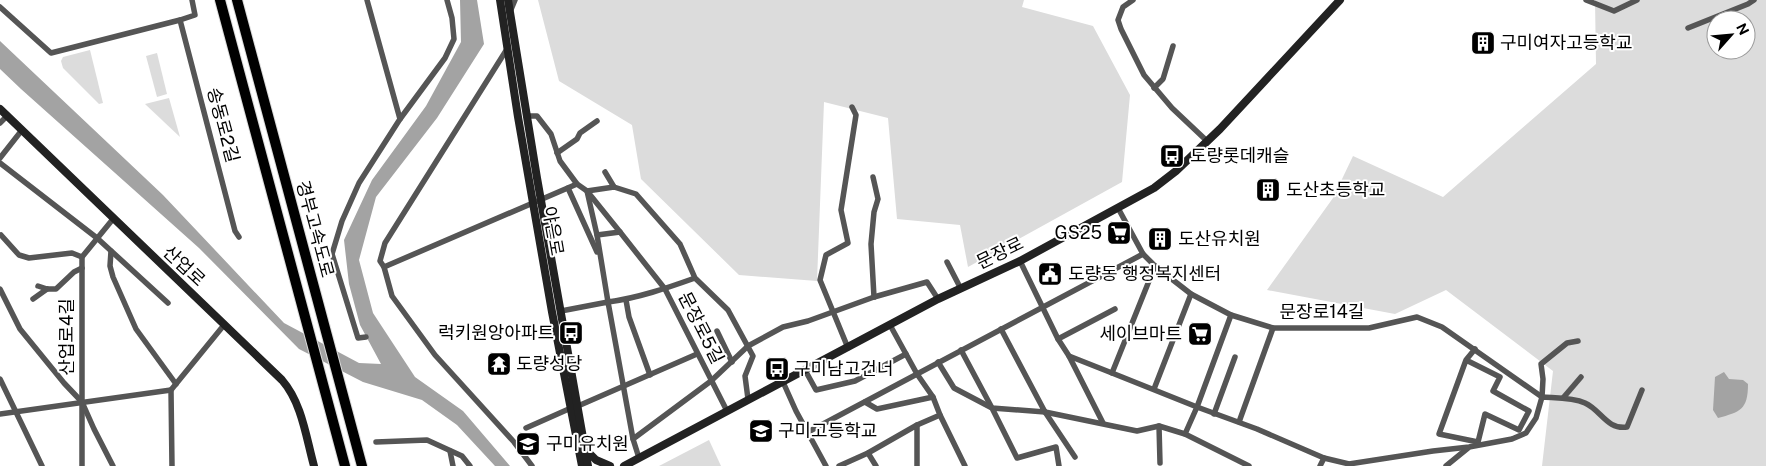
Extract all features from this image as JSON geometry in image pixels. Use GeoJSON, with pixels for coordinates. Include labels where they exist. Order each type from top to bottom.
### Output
{"type":"FeatureCollection","features":[{"type":"Feature","properties":{"kind":"highway","name":"경부고속도로"},"geometry":{"type":"LineString","coordinates":[[220,0],[345,466]]}},
{"type":"Feature","properties":{"kind":"highway","name":"경부고속도로"},"geometry":{"type":"LineString","coordinates":[[237,0],[362,466]]}},
{"type":"Feature","properties":{"kind":"street"},"geometry":{"type":"LineString","coordinates":[[0,7],[51,53],[196,16],[192,0]]}},
{"type":"Feature","properties":{"kind":"street"},"geometry":{"type":"LineString","coordinates":[[367,0],[400,119]]}},
{"type":"Feature","properties":{"kind":"street"},"geometry":{"type":"LineString","coordinates":[[366,336],[358,338],[332,254],[342,220],[359,184],[400,119],[445,58],[454,40],[452,18],[447,0]]}},
{"type":"Feature","properties":{"kind":"street","name":"야은로"},"geometry":{"type":"LineString","coordinates":[[500,0],[506,49],[561,311],[582,466]]}},
{"type":"Feature","properties":{"kind":"street","name":"야은로"},"geometry":{"type":"LineString","coordinates":[[508,0],[537,201],[574,407],[588,466]]}},
{"type":"Feature","properties":{"kind":"street"},"geometry":{"type":"LineString","coordinates":[[510,13],[515,0]]}},
{"type":"Feature","properties":{"kind":"street"},"geometry":{"type":"LineString","coordinates":[[1133,0],[1123,7],[1118,20],[1144,75],[1172,108],[1207,141]]}},
{"type":"Feature","properties":{"kind":"street","name":"문장로"},"geometry":{"type":"LineString","coordinates":[[624,466],[938,299],[1020,261],[1154,188],[1176,171],[1207,141],[1340,0]]}},
{"type":"Feature","properties":{"kind":"street"},"geometry":{"type":"LineString","coordinates":[[1586,0],[1614,11],[1637,0]]}},
{"type":"Feature","properties":{"kind":"street"},"geometry":{"type":"LineString","coordinates":[[1688,28],[1754,0]]}},
{"type":"Feature","properties":{"kind":"street","name":"송동로2길"},"geometry":{"type":"LineString","coordinates":[[180,20],[235,231],[239,237]]}},
{"type":"Feature","properties":{"kind":"street"},"geometry":{"type":"LineString","coordinates":[[1154,88],[1163,79],[1173,46]]}},
{"type":"Feature","properties":{"kind":"street"},"geometry":{"type":"LineString","coordinates":[[506,49],[385,243],[380,261],[384,267],[392,296],[435,355],[514,442],[532,466]]}},
{"type":"Feature","properties":{"kind":"street"},"geometry":{"type":"LineString","coordinates":[[848,348],[820,280],[826,255],[848,243],[842,210],[856,115],[852,107]]}},
{"type":"Feature","properties":{"kind":"street","name":"산업로"},"geometry":{"type":"LineString","coordinates":[[0,109],[289,388],[297,405],[314,466]]}},
{"type":"Feature","properties":{"kind":"street"},"geometry":{"type":"LineString","coordinates":[[0,123],[7,116]]}},
{"type":"Feature","properties":{"kind":"street","name":"문장로5길"},"geometry":{"type":"LineString","coordinates":[[526,116],[537,116],[551,134],[560,161],[577,184],[587,191],[665,289],[727,411]]}},
{"type":"Feature","properties":{"kind":"street"},"geometry":{"type":"LineString","coordinates":[[557,153],[577,139],[580,133],[597,121]]}},
{"type":"Feature","properties":{"kind":"street"},"geometry":{"type":"LineString","coordinates":[[0,158],[22,130]]}},
{"type":"Feature","properties":{"kind":"street"},"geometry":{"type":"LineString","coordinates":[[0,163],[97,238],[168,302]]}},
{"type":"Feature","properties":{"kind":"street"},"geometry":{"type":"LineString","coordinates":[[605,172],[614,187]]}},
{"type":"Feature","properties":{"kind":"street"},"geometry":{"type":"LineString","coordinates":[[873,177],[878,199],[874,212],[871,244],[874,297]]}},
{"type":"Feature","properties":{"kind":"street"},"geometry":{"type":"LineString","coordinates":[[384,267],[577,184]]}},
{"type":"Feature","properties":{"kind":"street"},"geometry":{"type":"LineString","coordinates":[[639,458],[623,387],[597,235],[587,191],[614,187],[636,194],[680,244],[695,278],[728,310],[753,356],[745,376],[748,399]]}},
{"type":"Feature","properties":{"kind":"street"},"geometry":{"type":"LineString","coordinates":[[568,188],[600,257]]}},
{"type":"Feature","properties":{"kind":"street","name":"문장로14길"},"geometry":{"type":"LineString","coordinates":[[1118,208],[1143,254],[1155,266],[1191,294],[1231,315],[1273,328],[1369,328],[1418,317],[1442,327],[1542,397]]}},
{"type":"Feature","properties":{"kind":"street"},"geometry":{"type":"LineString","coordinates":[[0,235],[19,255],[29,258],[72,253],[82,257],[113,219]]}},
{"type":"Feature","properties":{"kind":"street"},"geometry":{"type":"LineString","coordinates":[[597,235],[620,232]]}},
{"type":"Feature","properties":{"kind":"street"},"geometry":{"type":"LineString","coordinates":[[111,251],[110,266],[113,277],[136,329],[176,384]]}},
{"type":"Feature","properties":{"kind":"street"},"geometry":{"type":"LineString","coordinates":[[808,432],[1143,254]]}},
{"type":"Feature","properties":{"kind":"street","name":"산업로4길"},"geometry":{"type":"LineString","coordinates":[[82,257],[82,466]]}},
{"type":"Feature","properties":{"kind":"street"},"geometry":{"type":"LineString","coordinates":[[1020,261],[1058,339],[1069,356],[1103,424]]}},
{"type":"Feature","properties":{"kind":"street"},"geometry":{"type":"LineString","coordinates":[[947,262],[961,289]]}},
{"type":"Feature","properties":{"kind":"street"},"geometry":{"type":"LineString","coordinates":[[1112,373],[1155,266]]}},
{"type":"Feature","properties":{"kind":"street"},"geometry":{"type":"LineString","coordinates":[[38,286],[56,289],[74,272],[82,268]]}},
{"type":"Feature","properties":{"kind":"street"},"geometry":{"type":"LineString","coordinates":[[561,311],[626,300],[695,278]]}},
{"type":"Feature","properties":{"kind":"street"},"geometry":{"type":"LineString","coordinates":[[633,438],[711,380],[748,346],[783,327],[833,313],[874,297],[927,282],[938,299]]}},
{"type":"Feature","properties":{"kind":"street"},"geometry":{"type":"LineString","coordinates":[[0,289],[20,329],[64,384],[82,402],[113,466]]}},
{"type":"Feature","properties":{"kind":"street"},"geometry":{"type":"LineString","coordinates":[[33,299],[47,289]]}},
{"type":"Feature","properties":{"kind":"street"},"geometry":{"type":"LineString","coordinates":[[1154,389],[1191,294]]}},
{"type":"Feature","properties":{"kind":"street"},"geometry":{"type":"LineString","coordinates":[[626,300],[650,375]]}},
{"type":"Feature","properties":{"kind":"street"},"geometry":{"type":"LineString","coordinates":[[1058,339],[1114,309]]}},
{"type":"Feature","properties":{"kind":"street"},"geometry":{"type":"LineString","coordinates":[[1185,434],[1231,315]]}},
{"type":"Feature","properties":{"kind":"street"},"geometry":{"type":"LineString","coordinates":[[172,466],[171,390],[224,325]]}},
{"type":"Feature","properties":{"kind":"street"},"geometry":{"type":"LineString","coordinates":[[890,325],[917,374],[933,397],[965,466]]}},
{"type":"Feature","properties":{"kind":"street"},"geometry":{"type":"LineString","coordinates":[[1239,422],[1273,328]]}},
{"type":"Feature","properties":{"kind":"street"},"geometry":{"type":"LineString","coordinates":[[1001,329],[1045,412],[1075,457]]}},
{"type":"Feature","properties":{"kind":"street"},"geometry":{"type":"LineString","coordinates":[[716,331],[732,362]]}},
{"type":"Feature","properties":{"kind":"street"},"geometry":{"type":"LineString","coordinates":[[1069,356],[1214,414],[1239,422],[1324,458],[1350,464],[1433,450],[1469,448],[1512,439],[1526,433],[1536,418],[1542,397],[1543,379],[1541,364],[1567,343],[1578,340]]}},
{"type":"Feature","properties":{"kind":"street"},"geometry":{"type":"LineString","coordinates":[[1475,349],[1466,360],[1439,434],[1478,442]]}},
{"type":"Feature","properties":{"kind":"street"},"geometry":{"type":"LineString","coordinates":[[961,350],[1017,458],[1056,447],[1067,446]]}},
{"type":"Feature","properties":{"kind":"street"},"geometry":{"type":"LineString","coordinates":[[526,428],[697,354]]}},
{"type":"Feature","properties":{"kind":"street"},"geometry":{"type":"LineString","coordinates":[[805,370],[816,390],[855,381],[906,354]]}},
{"type":"Feature","properties":{"kind":"street"},"geometry":{"type":"LineString","coordinates":[[1214,414],[1235,357]]}},
{"type":"Feature","properties":{"kind":"street"},"geometry":{"type":"LineString","coordinates":[[1446,466],[1478,442],[1486,414],[1519,430],[1529,411],[1493,391],[1500,377],[1466,360]]}},
{"type":"Feature","properties":{"kind":"street"},"geometry":{"type":"LineString","coordinates":[[938,362],[954,388],[992,408],[1045,412],[1137,431],[1159,426],[1185,434],[1249,466]]}},
{"type":"Feature","properties":{"kind":"street"},"geometry":{"type":"LineString","coordinates":[[1563,398],[1582,377]]}},
{"type":"Feature","properties":{"kind":"street"},"geometry":{"type":"LineString","coordinates":[[0,379],[42,466]]}},
{"type":"Feature","properties":{"kind":"street"},"geometry":{"type":"LineString","coordinates":[[783,382],[826,466]]}},
{"type":"Feature","properties":{"kind":"street"},"geometry":{"type":"LineString","coordinates":[[0,414],[171,390]]}},
{"type":"Feature","properties":{"kind":"street"},"geometry":{"type":"LineString","coordinates":[[1542,397],[1563,398],[1585,403],[1596,410],[1611,425],[1621,428],[1628,426],[1642,390]]}},
{"type":"Feature","properties":{"kind":"street"},"geometry":{"type":"LineString","coordinates":[[865,402],[877,409],[933,397]]}},
{"type":"Feature","properties":{"kind":"street"},"geometry":{"type":"LineString","coordinates":[[839,466],[868,453],[940,414]]}},
{"type":"Feature","properties":{"kind":"street"},"geometry":{"type":"LineString","coordinates":[[916,466],[917,425]]}},
{"type":"Feature","properties":{"kind":"street"},"geometry":{"type":"LineString","coordinates":[[1159,426],[1160,463]]}},
{"type":"Feature","properties":{"kind":"street"},"geometry":{"type":"LineString","coordinates":[[376,442],[427,440],[462,456],[470,466]]}},
{"type":"Feature","properties":{"kind":"street"},"geometry":{"type":"LineString","coordinates":[[1056,447],[1059,466]]}},
{"type":"Feature","properties":{"kind":"street"},"geometry":{"type":"LineString","coordinates":[[585,449],[596,460],[610,466]]}},
{"type":"Feature","properties":{"kind":"street"},"geometry":{"type":"LineString","coordinates":[[450,451],[453,466]]}},
{"type":"Feature","properties":{"kind":"street"},"geometry":{"type":"LineString","coordinates":[[868,453],[876,466]]}},
{"type":"Feature","properties":{"kind":"street"},"geometry":{"type":"LineString","coordinates":[[1320,466],[1324,458]]}},
{"type":"Feature","properties":{"kind":"shaded area"},"geometry":{"type":"Polygon","coordinates":[[[460,0],[477,0],[484,44],[437,118],[376,197],[359,260],[373,313],[415,377],[463,411],[510,466],[495,466],[457,425],[422,400],[363,382],[299,349],[199,248],[0,69],[0,41],[163,195],[284,323],[359,363],[381,364],[360,325],[349,284],[344,240],[372,180],[426,106],[461,42],[460,0]]]}},
{"type":"Feature","properties":{"kind":"shaded area"},"geometry":{"type":"Polygon","coordinates":[[[538,0],[1024,0],[1022,7],[1093,26],[1130,95],[1122,182],[968,267],[960,225],[897,219],[888,118],[824,102],[817,281],[739,275],[641,179],[632,125],[559,81],[538,0]]]}},
{"type":"Feature","properties":{"kind":"shaded area"},"geometry":{"type":"Polygon","coordinates":[[[1595,0],[1766,0],[1766,466],[1542,466],[1553,371],[1446,290],[1395,314],[1267,290],[1333,198],[1353,156],[1443,197],[1596,64],[1595,0]]]}},
{"type":"Feature","properties":{"kind":"shaded area"},"geometry":{"type":"Polygon","coordinates":[[[90,50],[103,103],[99,104],[63,68],[61,61],[63,57],[90,50]]]}},
{"type":"Feature","properties":{"kind":"shaded area"},"geometry":{"type":"Polygon","coordinates":[[[157,53],[167,94],[157,97],[146,56],[157,53]]]}},
{"type":"Feature","properties":{"kind":"shaded area"},"geometry":{"type":"Polygon","coordinates":[[[169,98],[180,137],[145,104],[169,98]]]}},
{"type":"Feature","properties":{"kind":"shaded area"},"geometry":{"type":"Polygon","coordinates":[[[1724,372],[1729,379],[1743,380],[1748,384],[1748,393],[1741,408],[1732,414],[1718,418],[1713,410],[1715,377],[1724,372]]]}},
{"type":"Feature","properties":{"kind":"shaded area"},"geometry":{"type":"Polygon","coordinates":[[[709,440],[721,466],[659,466],[709,440]]]}},
{"type":"Feature","properties":{"kind":"place","name":"구미여자고등학교"},"geometry":{"type":"Point","coordinates":[1483,43]}},
{"type":"Feature","properties":{"kind":"place","name":"도량롯데캐슬"},"geometry":{"type":"Point","coordinates":[1172,156]}},
{"type":"Feature","properties":{"kind":"place","name":"도산초등학교"},"geometry":{"type":"Point","coordinates":[1268,190]}},
{"type":"Feature","properties":{"kind":"place","name":"GS25"},"geometry":{"type":"Point","coordinates":[1119,233]}},
{"type":"Feature","properties":{"kind":"place","name":"도산유치원"},"geometry":{"type":"Point","coordinates":[1160,239]}},
{"type":"Feature","properties":{"kind":"place","name":"도량동 행정복지센터"},"geometry":{"type":"Point","coordinates":[1050,274]}},
{"type":"Feature","properties":{"kind":"place","name":"럭키원앙아파트"},"geometry":{"type":"Point","coordinates":[571,333]}},
{"type":"Feature","properties":{"kind":"place","name":"세이브마트"},"geometry":{"type":"Point","coordinates":[1200,334]}},
{"type":"Feature","properties":{"kind":"place","name":"도량성당"},"geometry":{"type":"Point","coordinates":[499,364]}},
{"type":"Feature","properties":{"kind":"place","name":"구미남고건너"},"geometry":{"type":"Point","coordinates":[777,369]}},
{"type":"Feature","properties":{"kind":"place","name":"구미고등학교"},"geometry":{"type":"Point","coordinates":[761,431]}},
{"type":"Feature","properties":{"kind":"place","name":"구미유치원"},"geometry":{"type":"Point","coordinates":[528,444]}}]}
